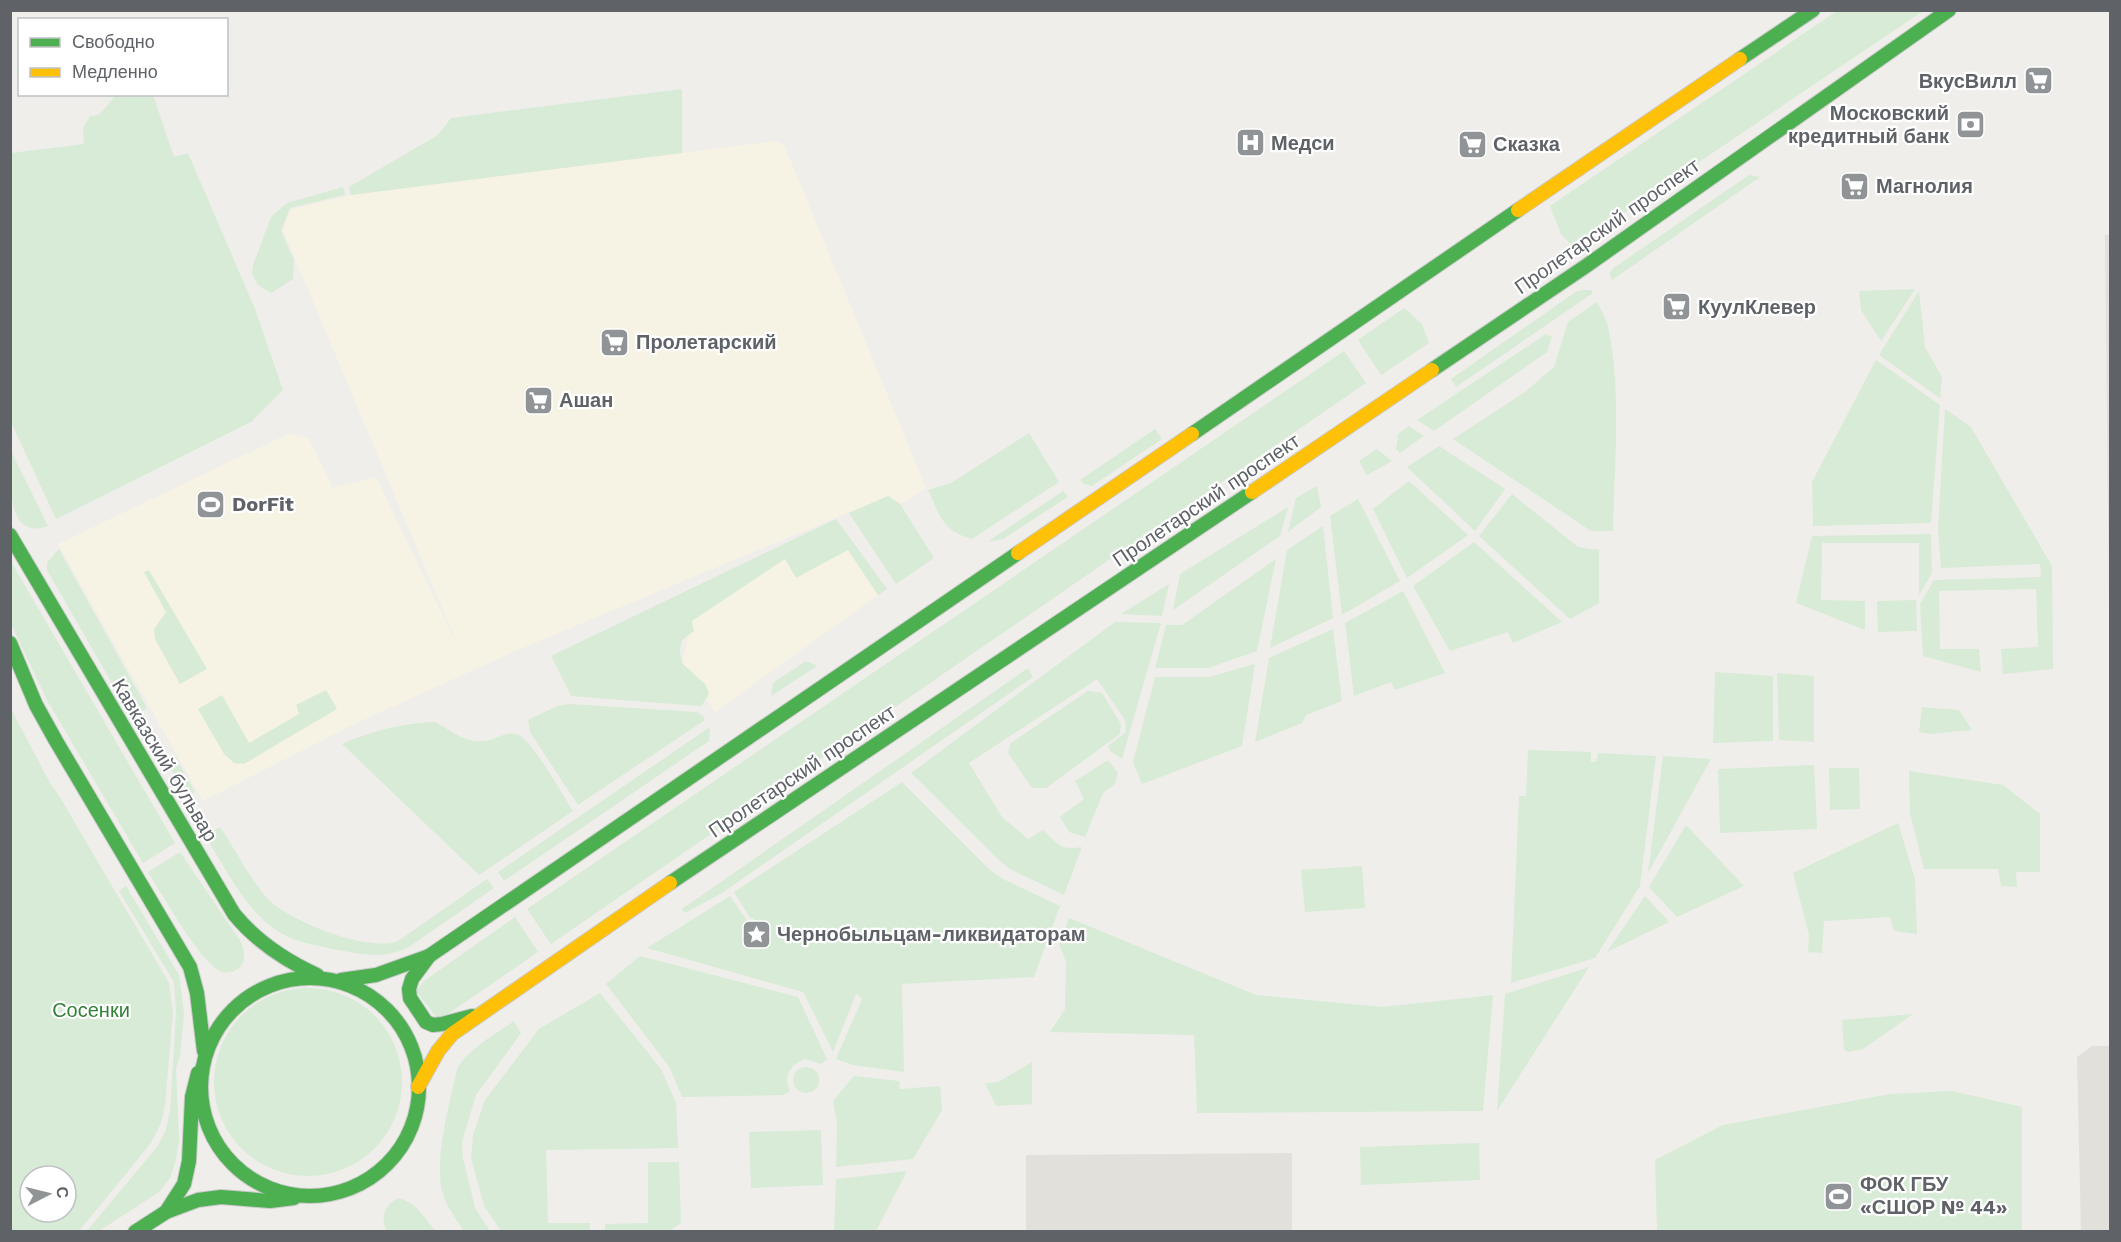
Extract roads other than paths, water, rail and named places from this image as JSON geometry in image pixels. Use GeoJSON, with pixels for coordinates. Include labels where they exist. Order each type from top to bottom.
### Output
{"type":"FeatureCollection","features":[{"type":"Feature","properties":{"kind":"main road","name":"Пролетарский проспект"},"geometry":{"type":"LineString","coordinates":[[341,980],[376,975],[429,956],[1813,10]]}},
{"type":"Feature","properties":{"kind":"main road","name":"Пролетарский проспект"},"geometry":{"type":"LineString","coordinates":[[418,1087],[438,1051],[452,1034],[479,1014],[608,924],[1223,513],[1586,266],[1949,10]]}},
{"type":"Feature","properties":{"kind":"main road","name":"Кавказский бульвар"},"geometry":{"type":"LineString","coordinates":[[10,535],[234,914],[260,943],[282,959],[317,975]]}},
{"type":"Feature","properties":{"kind":"main road"},"geometry":{"type":"LineString","coordinates":[[10,643],[36,705],[190,968],[197,993],[204,1051]]}},
{"type":"Feature","properties":{"kind":"main road","name":"Пролетарский проспект"},"geometry":{"type":"LineString","coordinates":[[429,956],[412,979],[409,989],[410,998],[426,1022],[433,1025],[442,1024],[479,1014]]}},
{"type":"Feature","properties":{"kind":"main road"},"geometry":{"type":"LineString","coordinates":[[166,1212],[184,1184],[189,1161],[192,1097],[198,1073],[204,1051],[216,1028],[228,1012],[255,993],[292,978],[317,975],[341,980],[372,998],[392,1017],[405,1043],[418,1087],[415,1122],[394,1159],[375,1178],[340,1194],[304,1199],[294,1198],[273,1191],[255,1181],[238,1167],[224,1149],[209,1120],[202,1099],[198,1073]]}},
{"type":"Feature","properties":{"kind":"main road"},"geometry":{"type":"LineString","coordinates":[[135,1232],[166,1212],[198,1200],[221,1197],[270,1201],[294,1198]]}},
{"type":"Feature","properties":{"kind":"place","name":"ВкусВилл"},"geometry":{"type":"Point","coordinates":[2038,81]}},
{"type":"Feature","properties":{"kind":"place","name":"Московский кредитный банк"},"geometry":{"type":"Point","coordinates":[1970,125]}},
{"type":"Feature","properties":{"kind":"place","name":"Медси"},"geometry":{"type":"Point","coordinates":[1250,143]}},
{"type":"Feature","properties":{"kind":"place","name":"Сказка"},"geometry":{"type":"Point","coordinates":[1472,144]}},
{"type":"Feature","properties":{"kind":"place","name":"Магнолия"},"geometry":{"type":"Point","coordinates":[1855,186]}},
{"type":"Feature","properties":{"kind":"place","name":"КуулКлевер"},"geometry":{"type":"Point","coordinates":[1677,307]}},
{"type":"Feature","properties":{"kind":"place","name":"Пролетарский"},"geometry":{"type":"Point","coordinates":[615,342]}},
{"type":"Feature","properties":{"kind":"place","name":"Ашан"},"geometry":{"type":"Point","coordinates":[538,400]}},
{"type":"Feature","properties":{"kind":"place","name":"DorFit"},"geometry":{"type":"Point","coordinates":[211,504]}},
{"type":"Feature","properties":{"kind":"place","name":"Чернобыльцам-ликвидаторам"},"geometry":{"type":"Point","coordinates":[756,934]}},
{"type":"Feature","properties":{"kind":"place","name":"ФОК ГБУ «СШОР № 44»"},"geometry":{"type":"Point","coordinates":[1839,1196]}},
{"type":"Feature","properties":{"kind":"park label","name":"Сосенки"},"geometry":{"type":"Point","coordinates":[91,1010]}}]}
